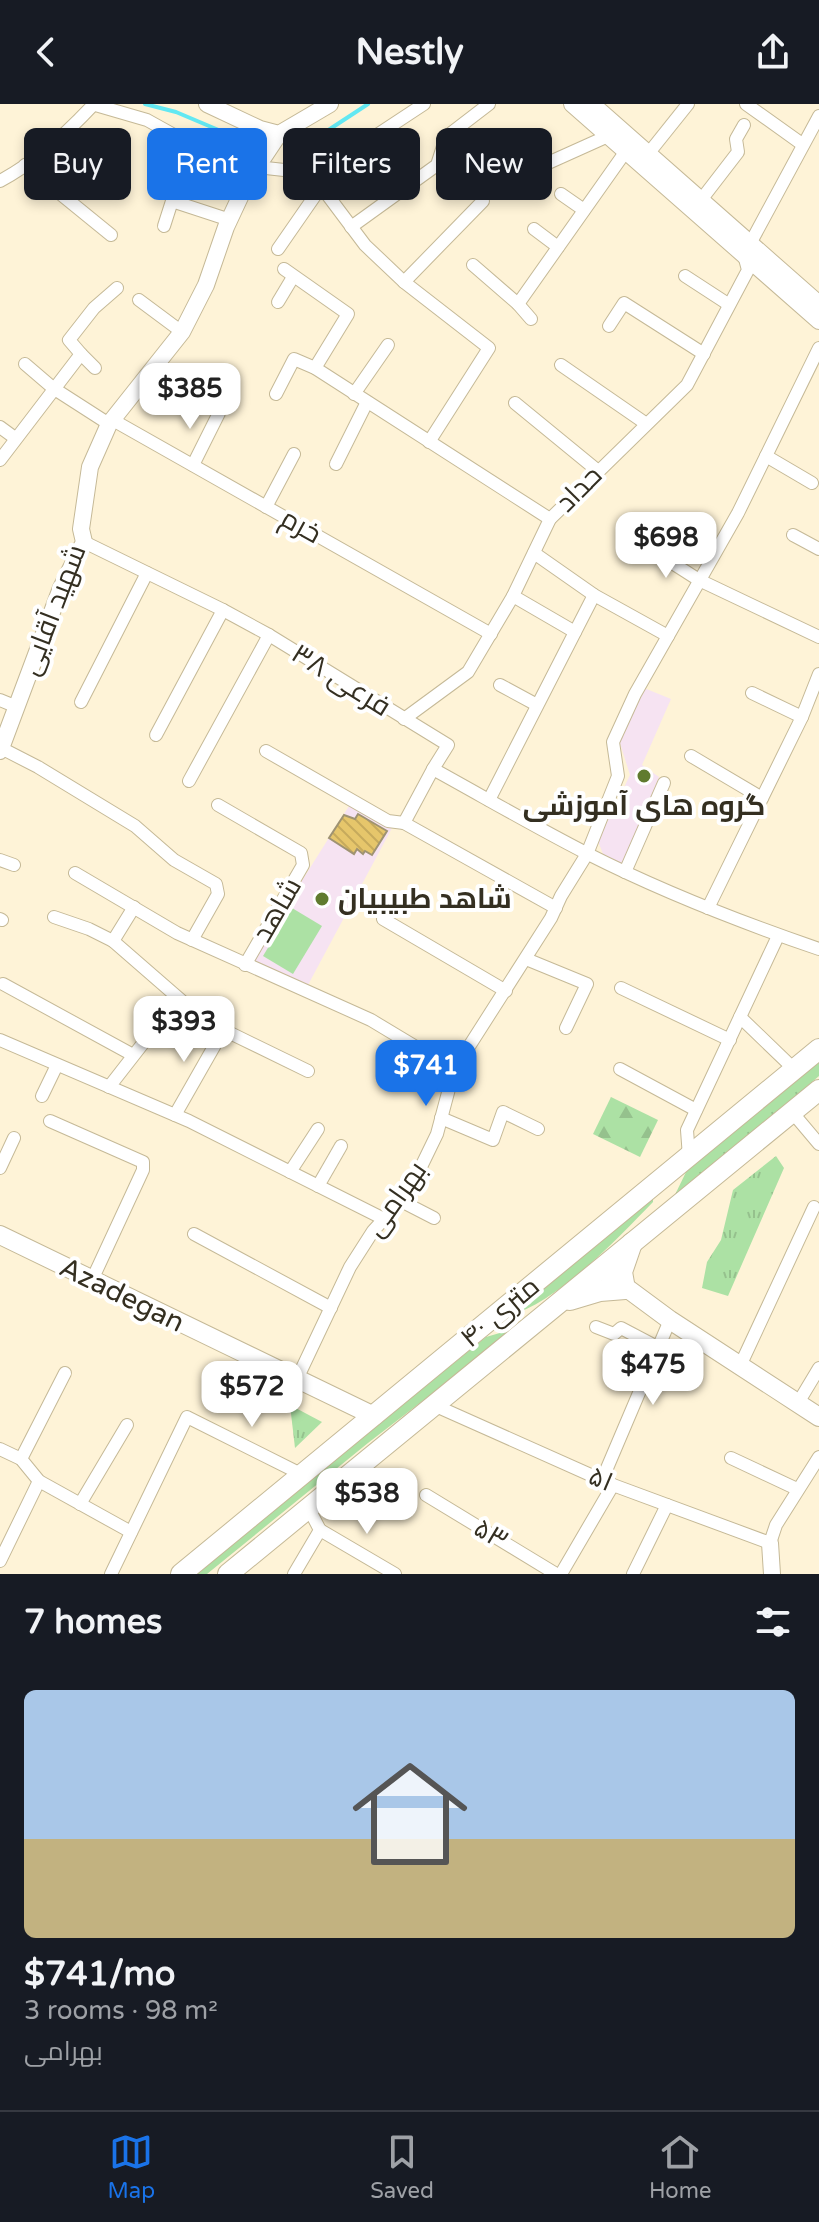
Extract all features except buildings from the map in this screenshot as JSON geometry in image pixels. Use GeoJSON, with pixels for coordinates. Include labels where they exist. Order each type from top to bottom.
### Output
{"type":"FeatureCollection","features":[{"type":"Feature","properties":{"kind":"main road","name":"۴۰ متری"},"geometry":{"type":"LineString","coordinates":[[181,1574],[819,1049]]}},
{"type":"Feature","properties":{"kind":"main road"},"geometry":{"type":"LineString","coordinates":[[601,1269],[819,1090]]}},
{"type":"Feature","properties":{"kind":"main road"},"geometry":{"type":"LineString","coordinates":[[601,1269],[607,1253],[659,1205],[689,1157]]}},
{"type":"Feature","properties":{"kind":"main road","name":"Azadegan"},"geometry":{"type":"LineString","coordinates":[[0,1235],[374,1416]]}},
{"type":"Feature","properties":{"kind":"main road"},"geometry":{"type":"LineString","coordinates":[[625,1289],[622,1272],[632,1243]]}},
{"type":"Feature","properties":{"kind":"main road"},"geometry":{"type":"LineString","coordinates":[[478,1331],[518,1320],[553,1298],[588,1269],[601,1269],[670,1320],[819,1417]]}},
{"type":"Feature","properties":{"kind":"main road","name":"۴۰ متری"},"geometry":{"type":"LineString","coordinates":[[228,1574],[601,1269]]}},
{"type":"Feature","properties":{"kind":"main road"},"geometry":{"type":"LineString","coordinates":[[559,1303],[600,1291],[625,1289]]}},
{"type":"Feature","properties":{"kind":"street"},"geometry":{"type":"LineString","coordinates":[[72,128],[93,104],[147,120],[161,128]]}},
{"type":"Feature","properties":{"kind":"street"},"geometry":{"type":"LineString","coordinates":[[207,104],[260,129],[279,134],[330,104]]}},
{"type":"Feature","properties":{"kind":"street"},"geometry":{"type":"LineString","coordinates":[[388,128],[424,104]]}},
{"type":"Feature","properties":{"kind":"street"},"geometry":{"type":"LineString","coordinates":[[351,227],[437,165],[446,137],[489,104]]}},
{"type":"Feature","properties":{"kind":"street"},"geometry":{"type":"LineString","coordinates":[[572,104],[748,248],[817,298]]}},
{"type":"Feature","properties":{"kind":"street"},"geometry":{"type":"LineString","coordinates":[[592,104],[701,200],[819,321]]}},
{"type":"Feature","properties":{"kind":"street"},"geometry":{"type":"LineString","coordinates":[[648,154],[688,104]]}},
{"type":"Feature","properties":{"kind":"street"},"geometry":{"type":"LineString","coordinates":[[746,104],[802,144]]}},
{"type":"Feature","properties":{"kind":"street","name":"حداد"},"geometry":{"type":"LineString","coordinates":[[404,719],[468,672],[513,596],[550,519],[687,385],[748,270],[748,248],[819,116]]}},
{"type":"Feature","properties":{"kind":"street"},"geometry":{"type":"LineString","coordinates":[[701,200],[738,152],[736,139],[744,125]]}},
{"type":"Feature","properties":{"kind":"street","name":"شهید آقایی"},"geometry":{"type":"LineString","coordinates":[[267,152],[279,134]]}},
{"type":"Feature","properties":{"kind":"street"},"geometry":{"type":"LineString","coordinates":[[552,161],[608,136]]}},
{"type":"Feature","properties":{"kind":"street"},"geometry":{"type":"LineString","coordinates":[[518,304],[626,151]]}},
{"type":"Feature","properties":{"kind":"street"},"geometry":{"type":"LineString","coordinates":[[0,181],[24,166]]}},
{"type":"Feature","properties":{"kind":"street"},"geometry":{"type":"LineString","coordinates":[[561,194],[584,210]]}},
{"type":"Feature","properties":{"kind":"street"},"geometry":{"type":"LineString","coordinates":[[68,200],[111,235]]}},
{"type":"Feature","properties":{"kind":"street","name":"شهید آقایی"},"geometry":{"type":"LineString","coordinates":[[1,749],[61,588],[84,542],[81,529],[90,467],[110,422],[182,332],[206,285],[239,200]]}},
{"type":"Feature","properties":{"kind":"street"},"geometry":{"type":"LineString","coordinates":[[278,249],[312,200]]}},
{"type":"Feature","properties":{"kind":"street"},"geometry":{"type":"LineString","coordinates":[[331,200],[365,245],[404,282],[489,348],[429,442]]}},
{"type":"Feature","properties":{"kind":"street"},"geometry":{"type":"LineString","coordinates":[[164,226],[172,201],[230,220]]}},
{"type":"Feature","properties":{"kind":"street"},"geometry":{"type":"LineString","coordinates":[[404,282],[483,201]]}},
{"type":"Feature","properties":{"kind":"street"},"geometry":{"type":"LineString","coordinates":[[534,229],[558,247]]}},
{"type":"Feature","properties":{"kind":"street"},"geometry":{"type":"LineString","coordinates":[[473,265],[531,319]]}},
{"type":"Feature","properties":{"kind":"street"},"geometry":{"type":"LineString","coordinates":[[278,302],[288,273],[348,314],[315,368]]}},
{"type":"Feature","properties":{"kind":"street"},"geometry":{"type":"LineString","coordinates":[[685,276],[728,304]]}},
{"type":"Feature","properties":{"kind":"street"},"geometry":{"type":"LineString","coordinates":[[95,368],[69,340],[94,308],[117,288]]}},
{"type":"Feature","properties":{"kind":"street"},"geometry":{"type":"LineString","coordinates":[[139,300],[182,332]]}},
{"type":"Feature","properties":{"kind":"street"},"geometry":{"type":"LineString","coordinates":[[609,326],[624,303],[704,354]]}},
{"type":"Feature","properties":{"kind":"street"},"geometry":{"type":"LineString","coordinates":[[354,394],[388,345]]}},
{"type":"Feature","properties":{"kind":"street","name":"بهرامی"},"geometry":{"type":"LineString","coordinates":[[297,1379],[350,1267],[420,1169],[437,1134],[454,1070],[526,959],[587,854],[618,776],[613,742],[635,694],[738,513],[819,348]]}},
{"type":"Feature","properties":{"kind":"street"},"geometry":{"type":"LineString","coordinates":[[0,460],[81,354]]}},
{"type":"Feature","properties":{"kind":"street"},"geometry":{"type":"LineString","coordinates":[[276,394],[294,359],[315,368],[550,519]]}},
{"type":"Feature","properties":{"kind":"street","name":"خرم"},"geometry":{"type":"LineString","coordinates":[[25,364],[53,388],[110,422],[193,465],[491,634]]}},
{"type":"Feature","properties":{"kind":"street"},"geometry":{"type":"LineString","coordinates":[[561,365],[645,423]]}},
{"type":"Feature","properties":{"kind":"street"},"geometry":{"type":"LineString","coordinates":[[336,464],[367,402]]}},
{"type":"Feature","properties":{"kind":"street"},"geometry":{"type":"LineString","coordinates":[[515,403],[598,471]]}},
{"type":"Feature","properties":{"kind":"street"},"geometry":{"type":"LineString","coordinates":[[193,465],[219,413]]}},
{"type":"Feature","properties":{"kind":"street"},"geometry":{"type":"LineString","coordinates":[[0,427],[15,438]]}},
{"type":"Feature","properties":{"kind":"street"},"geometry":{"type":"LineString","coordinates":[[266,507],[294,454]]}},
{"type":"Feature","properties":{"kind":"street"},"geometry":{"type":"LineString","coordinates":[[766,456],[812,483]]}},
{"type":"Feature","properties":{"kind":"street"},"geometry":{"type":"LineString","coordinates":[[793,535],[819,549]]}},
{"type":"Feature","properties":{"kind":"street","name":"فرعی ۳۸"},"geometry":{"type":"LineString","coordinates":[[84,542],[269,635],[448,745],[433,769]]}},
{"type":"Feature","properties":{"kind":"street"},"geometry":{"type":"LineString","coordinates":[[652,550],[699,580],[819,637]]}},
{"type":"Feature","properties":{"kind":"street"},"geometry":{"type":"LineString","coordinates":[[534,553],[594,595],[668,636]]}},
{"type":"Feature","properties":{"kind":"street"},"geometry":{"type":"LineString","coordinates":[[81,702],[147,573]]}},
{"type":"Feature","properties":{"kind":"street"},"geometry":{"type":"LineString","coordinates":[[489,800],[594,595]]}},
{"type":"Feature","properties":{"kind":"street"},"geometry":{"type":"LineString","coordinates":[[513,596],[575,632]]}},
{"type":"Feature","properties":{"kind":"street"},"geometry":{"type":"LineString","coordinates":[[156,735],[223,610]]}},
{"type":"Feature","properties":{"kind":"street"},"geometry":{"type":"LineString","coordinates":[[189,781],[269,635]]}},
{"type":"Feature","properties":{"kind":"street"},"geometry":{"type":"LineString","coordinates":[[708,908],[818,682]]}},
{"type":"Feature","properties":{"kind":"street"},"geometry":{"type":"LineString","coordinates":[[500,685],[537,705]]}},
{"type":"Feature","properties":{"kind":"street"},"geometry":{"type":"LineString","coordinates":[[752,693],[802,717]]}},
{"type":"Feature","properties":{"kind":"street"},"geometry":{"type":"LineString","coordinates":[[0,700],[17,707]]}},
{"type":"Feature","properties":{"kind":"street"},"geometry":{"type":"LineString","coordinates":[[1,749],[38,767],[135,826],[174,860],[216,884],[218,894],[192,940]]}},
{"type":"Feature","properties":{"kind":"street"},"geometry":{"type":"LineString","coordinates":[[266,751],[388,821],[404,823],[556,908]]}},
{"type":"Feature","properties":{"kind":"street"},"geometry":{"type":"LineString","coordinates":[[691,756],[762,798]]}},
{"type":"Feature","properties":{"kind":"street"},"geometry":{"type":"LineString","coordinates":[[404,823],[433,769],[625,872],[778,936],[818,946]]}},
{"type":"Feature","properties":{"kind":"street"},"geometry":{"type":"LineString","coordinates":[[625,872],[664,783]]}},
{"type":"Feature","properties":{"kind":"street","name":"شاهد"},"geometry":{"type":"LineString","coordinates":[[218,805],[301,853],[303,865],[245,965]]}},
{"type":"Feature","properties":{"kind":"street"},"geometry":{"type":"LineString","coordinates":[[0,860],[14,865]]}},
{"type":"Feature","properties":{"kind":"street"},"geometry":{"type":"LineString","coordinates":[[75,873],[192,940],[371,1020],[454,1070]]}},
{"type":"Feature","properties":{"kind":"street"},"geometry":{"type":"LineString","coordinates":[[113,941],[134,907]]}},
{"type":"Feature","properties":{"kind":"street"},"geometry":{"type":"LineString","coordinates":[[54,917],[113,941],[190,1008],[224,1029],[308,1071]]}},
{"type":"Feature","properties":{"kind":"street"},"geometry":{"type":"LineString","coordinates":[[383,919],[506,991]]}},
{"type":"Feature","properties":{"kind":"street"},"geometry":{"type":"LineString","coordinates":[[689,1157],[687,1130],[778,936]]}},
{"type":"Feature","properties":{"kind":"street"},"geometry":{"type":"LineString","coordinates":[[526,959],[587,984],[566,1028]]}},
{"type":"Feature","properties":{"kind":"street"},"geometry":{"type":"LineString","coordinates":[[3,984],[133,1055]]}},
{"type":"Feature","properties":{"kind":"street"},"geometry":{"type":"LineString","coordinates":[[621,988],[730,1040]]}},
{"type":"Feature","properties":{"kind":"street"},"geometry":{"type":"LineString","coordinates":[[740,1017],[794,1069]]}},
{"type":"Feature","properties":{"kind":"street"},"geometry":{"type":"LineString","coordinates":[[109,1087],[155,1028]]}},
{"type":"Feature","properties":{"kind":"street"},"geometry":{"type":"LineString","coordinates":[[175,1115],[224,1029]]}},
{"type":"Feature","properties":{"kind":"street"},"geometry":{"type":"LineString","coordinates":[[0,1040],[175,1115],[384,1219]]}},
{"type":"Feature","properties":{"kind":"street"},"geometry":{"type":"LineString","coordinates":[[42,1096],[57,1065]]}},
{"type":"Feature","properties":{"kind":"street"},"geometry":{"type":"LineString","coordinates":[[620,1069],[696,1110]]}},
{"type":"Feature","properties":{"kind":"street"},"geometry":{"type":"LineString","coordinates":[[441,1118],[493,1140],[503,1112],[538,1129]]}},
{"type":"Feature","properties":{"kind":"street"},"geometry":{"type":"LineString","coordinates":[[792,1112],[819,1144]]}},
{"type":"Feature","properties":{"kind":"street"},"geometry":{"type":"LineString","coordinates":[[50,1121],[143,1162],[143,1170],[92,1280]]}},
{"type":"Feature","properties":{"kind":"street"},"geometry":{"type":"LineString","coordinates":[[290,1172],[318,1129]]}},
{"type":"Feature","properties":{"kind":"street"},"geometry":{"type":"LineString","coordinates":[[0,1168],[14,1138]]}},
{"type":"Feature","properties":{"kind":"street"},"geometry":{"type":"LineString","coordinates":[[318,1186],[341,1146]]}},
{"type":"Feature","properties":{"kind":"street"},"geometry":{"type":"LineString","coordinates":[[399,1200],[434,1218]]}},
{"type":"Feature","properties":{"kind":"street"},"geometry":{"type":"LineString","coordinates":[[740,1366],[814,1207]]}},
{"type":"Feature","properties":{"kind":"street"},"geometry":{"type":"LineString","coordinates":[[194,1234],[331,1308]]}},
{"type":"Feature","properties":{"kind":"street"},"geometry":{"type":"LineString","coordinates":[[559,1574],[608,1482],[670,1320]]}},
{"type":"Feature","properties":{"kind":"street"},"geometry":{"type":"LineString","coordinates":[[596,1327],[614,1334],[621,1328],[659,1348]]}},
{"type":"Feature","properties":{"kind":"street"},"geometry":{"type":"LineString","coordinates":[[798,1403],[819,1368]]}},
{"type":"Feature","properties":{"kind":"street"},"geometry":{"type":"LineString","coordinates":[[21,1459],[65,1373]]}},
{"type":"Feature","properties":{"kind":"street","name":"۵۱"},"geometry":{"type":"LineString","coordinates":[[436,1406],[608,1482],[770,1543]]}},
{"type":"Feature","properties":{"kind":"street"},"geometry":{"type":"LineString","coordinates":[[111,1574],[187,1417],[301,1474]]}},
{"type":"Feature","properties":{"kind":"street"},"geometry":{"type":"LineString","coordinates":[[80,1504],[127,1425]]}},
{"type":"Feature","properties":{"kind":"street"},"geometry":{"type":"LineString","coordinates":[[0,1449],[21,1459],[39,1481],[131,1532]]}},
{"type":"Feature","properties":{"kind":"street"},"geometry":{"type":"LineString","coordinates":[[772,1574],[770,1543],[776,1525],[819,1457]]}},
{"type":"Feature","properties":{"kind":"street"},"geometry":{"type":"LineString","coordinates":[[731,1458],[797,1489]]}},
{"type":"Feature","properties":{"kind":"street"},"geometry":{"type":"LineString","coordinates":[[0,1561],[39,1481]]}},
{"type":"Feature","properties":{"kind":"street","name":"۵۳"},"geometry":{"type":"LineString","coordinates":[[426,1495],[559,1574]]}},
{"type":"Feature","properties":{"kind":"street"},"geometry":{"type":"LineString","coordinates":[[633,1574],[667,1505]]}},
{"type":"Feature","properties":{"kind":"street"},"geometry":{"type":"LineString","coordinates":[[309,1509],[320,1530],[395,1574]]}},
{"type":"Feature","properties":{"kind":"street"},"geometry":{"type":"LineString","coordinates":[[310,1574],[296,1571],[320,1530]]}},
{"type":"Feature","properties":{"kind":"shaded area","name":"گروه های آموزشی"},"geometry":{"type":"Polygon","coordinates":[[[644,688],[671,699],[642,765],[659,777],[623,865],[603,854],[598,841],[630,775],[619,740],[644,688]]]}},
{"type":"Feature","properties":{"kind":"shaded area","name":"شاهد طبیبیان"},"geometry":{"type":"Polygon","coordinates":[[[349,806],[392,828],[308,985],[252,960],[349,806]]]}},
{"type":"Feature","properties":{"kind":"green space"},"geometry":{"type":"Polygon","coordinates":[[[292,908],[322,926],[293,974],[263,956],[292,908]]]}},
{"type":"Feature","properties":{"kind":"green space"},"geometry":{"type":"Polygon","coordinates":[[[819,1056],[819,1076],[671,1203],[687,1170],[819,1056]]]}},
{"type":"Feature","properties":{"kind":"green space"},"geometry":{"type":"Polygon","coordinates":[[[611,1097],[658,1120],[640,1157],[593,1134],[611,1097]]]}},
{"type":"Feature","properties":{"kind":"green space"},"geometry":{"type":"Polygon","coordinates":[[[776,1156],[784,1168],[728,1296],[702,1288],[707,1262],[721,1240],[733,1190],[776,1156]]]}},
{"type":"Feature","properties":{"kind":"green space"},"geometry":{"type":"Polygon","coordinates":[[[653,1194],[653,1202],[562,1287],[520,1312],[500,1318],[653,1194]]]}},
{"type":"Feature","properties":{"kind":"green space"},"geometry":{"type":"Polygon","coordinates":[[[517,1328],[368,1443],[207,1574],[193,1574],[486,1337],[517,1328]]]}},
{"type":"Feature","properties":{"kind":"green space"},"geometry":{"type":"Polygon","coordinates":[[[290,1405],[322,1422],[295,1448],[290,1405]]]}},
{"type":"Feature","properties":{"kind":"waterway"},"geometry":{"type":"LineString","coordinates":[[145,104],[176,112],[214,128]]}},
{"type":"Feature","properties":{"kind":"waterway"},"geometry":{"type":"LineString","coordinates":[[331,128],[368,104]]}},
{"type":"Feature","properties":{"kind":"place","name":"گروه های آموزشی"},"geometry":{"type":"Point","coordinates":[644,776]}},
{"type":"Feature","properties":{"kind":"place","name":"شاهد طبیبیان"},"geometry":{"type":"Point","coordinates":[322,899]}}]}
